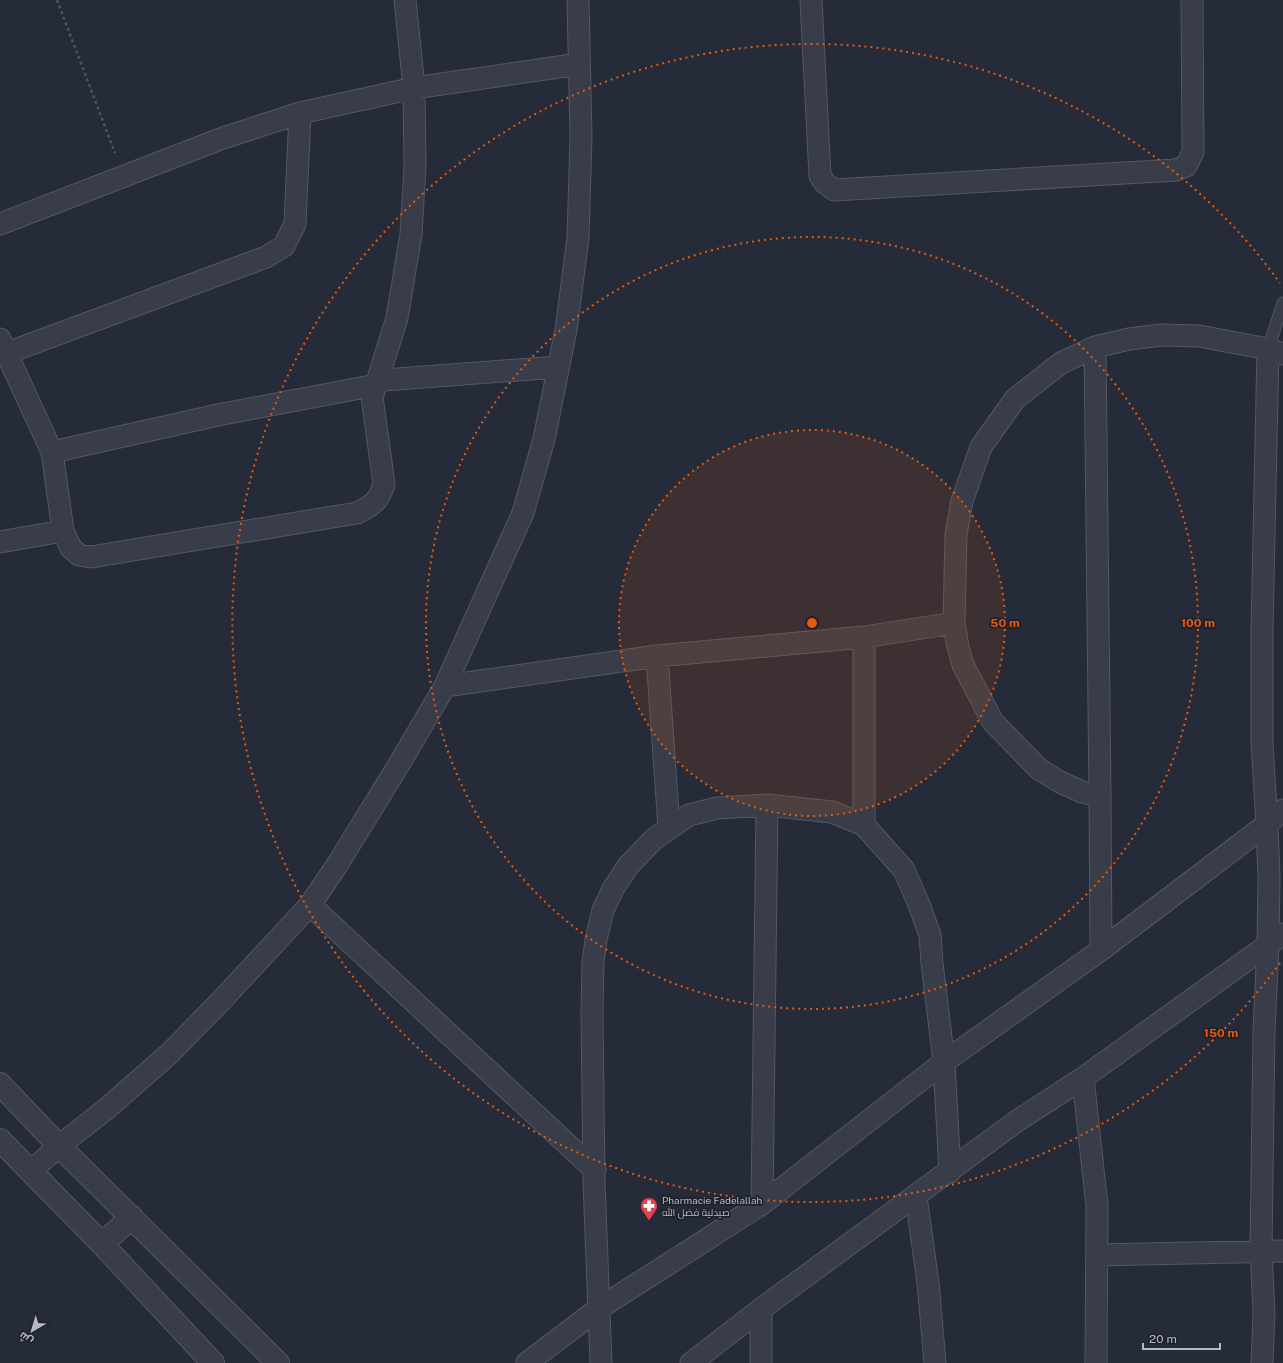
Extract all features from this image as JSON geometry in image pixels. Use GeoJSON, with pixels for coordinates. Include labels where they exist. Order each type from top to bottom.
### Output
{"type":"FeatureCollection","features":[{"type":"Feature","properties":{"kind":"street"},"geometry":{"type":"LineString","coordinates":[[300,113],[295,224],[284,246],[266,257],[3,346],[52,452],[63,531],[71,548],[79,555],[91,557],[357,513],[370,506],[380,496],[384,484],[372,397],[397,318],[411,234],[415,167],[414,88],[405,0]]}},
{"type":"Feature","properties":{"kind":"street"},"geometry":{"type":"LineString","coordinates":[[31,1171],[59,1146],[105,1110],[168,1054],[219,1003],[310,905],[337,865],[445,686],[523,513],[544,439],[566,330],[578,238],[581,137],[578,0]]}},
{"type":"Feature","properties":{"kind":"street"},"geometry":{"type":"LineString","coordinates":[[811,0],[820,176],[825,183],[834,190],[1176,170],[1186,166],[1193,152],[1192,0]]}},
{"type":"Feature","properties":{"kind":"street"},"geometry":{"type":"LineString","coordinates":[[0,224],[223,138],[300,113],[414,88],[579,64]]}},
{"type":"Feature","properties":{"kind":"street"},"geometry":{"type":"LineString","coordinates":[[1100,796],[1082,792],[1060,782],[1039,769],[993,722],[963,665],[954,623],[956,534],[962,501],[981,447],[1015,399],[1060,363],[1095,346],[1129,339],[1161,335],[1199,336],[1276,352],[1264,482],[1262,744],[1267,824],[1268,877],[1275,939],[1264,1030],[1261,1251],[1264,1314],[1262,1363]]}},
{"type":"Feature","properties":{"kind":"street"},"geometry":{"type":"LineString","coordinates":[[1095,346],[1100,796],[1100,950]]}},
{"type":"Feature","properties":{"kind":"street"},"geometry":{"type":"LineString","coordinates":[[52,452],[218,415],[376,385],[384,380],[558,367]]}},
{"type":"Feature","properties":{"kind":"street"},"geometry":{"type":"LineString","coordinates":[[0,542],[63,531]]}},
{"type":"Feature","properties":{"kind":"street"},"geometry":{"type":"LineString","coordinates":[[445,686],[657,656],[864,637],[954,623]]}},
{"type":"Feature","properties":{"kind":"street"},"geometry":{"type":"LineString","coordinates":[[864,637],[864,825]]}},
{"type":"Feature","properties":{"kind":"street"},"geometry":{"type":"LineString","coordinates":[[657,656],[669,828]]}},
{"type":"Feature","properties":{"kind":"street"},"geometry":{"type":"LineString","coordinates":[[762,1204],[767,805]]}},
{"type":"Feature","properties":{"kind":"street"},"geometry":{"type":"LineString","coordinates":[[601,1363],[598,1309],[592,1012],[593,962],[596,940],[604,910],[613,889],[628,866],[654,839],[689,815],[717,808],[767,805],[832,812],[864,825],[904,870],[930,935],[944,1062],[950,1172]]}},
{"type":"Feature","properties":{"kind":"street"},"geometry":{"type":"LineString","coordinates":[[527,1363],[598,1309],[762,1204],[944,1062],[1100,950],[1267,824],[1283,810]]}},
{"type":"Feature","properties":{"kind":"street"},"geometry":{"type":"LineString","coordinates":[[310,905],[595,1170]]}},
{"type":"Feature","properties":{"kind":"street"},"geometry":{"type":"LineString","coordinates":[[691,1363],[761,1309],[950,1172],[1017,1121],[1083,1078],[1275,939]]}},
{"type":"Feature","properties":{"kind":"street"},"geometry":{"type":"LineString","coordinates":[[1083,1078],[1097,1206],[1096,1363]]}},
{"type":"Feature","properties":{"kind":"street"},"geometry":{"type":"LineString","coordinates":[[0,1084],[59,1146],[278,1363]]}},
{"type":"Feature","properties":{"kind":"street"},"geometry":{"type":"LineString","coordinates":[[0,1140],[102,1244],[213,1363]]}},
{"type":"Feature","properties":{"kind":"street"},"geometry":{"type":"LineString","coordinates":[[916,1196],[928,1283],[935,1363]]}},
{"type":"Feature","properties":{"kind":"street"},"geometry":{"type":"LineString","coordinates":[[102,1244],[132,1217]]}},
{"type":"Feature","properties":{"kind":"street"},"geometry":{"type":"LineString","coordinates":[[1097,1255],[1283,1251]]}},
{"type":"Feature","properties":{"kind":"street"},"geometry":{"type":"LineString","coordinates":[[761,1309],[761,1363]]}},
{"type":"Feature","properties":{"kind":"lane"},"geometry":{"type":"LineString","coordinates":[[1276,352],[1283,303]]}},
{"type":"Feature","properties":{"kind":"path"},"geometry":{"type":"LineString","coordinates":[[57,0],[124,176]]}},
{"type":"Feature","properties":{"kind":"place","name":"Pharmacie Fadelallah صيدلية فضل الله"},"geometry":{"type":"Point","coordinates":[649,1221]}}]}
